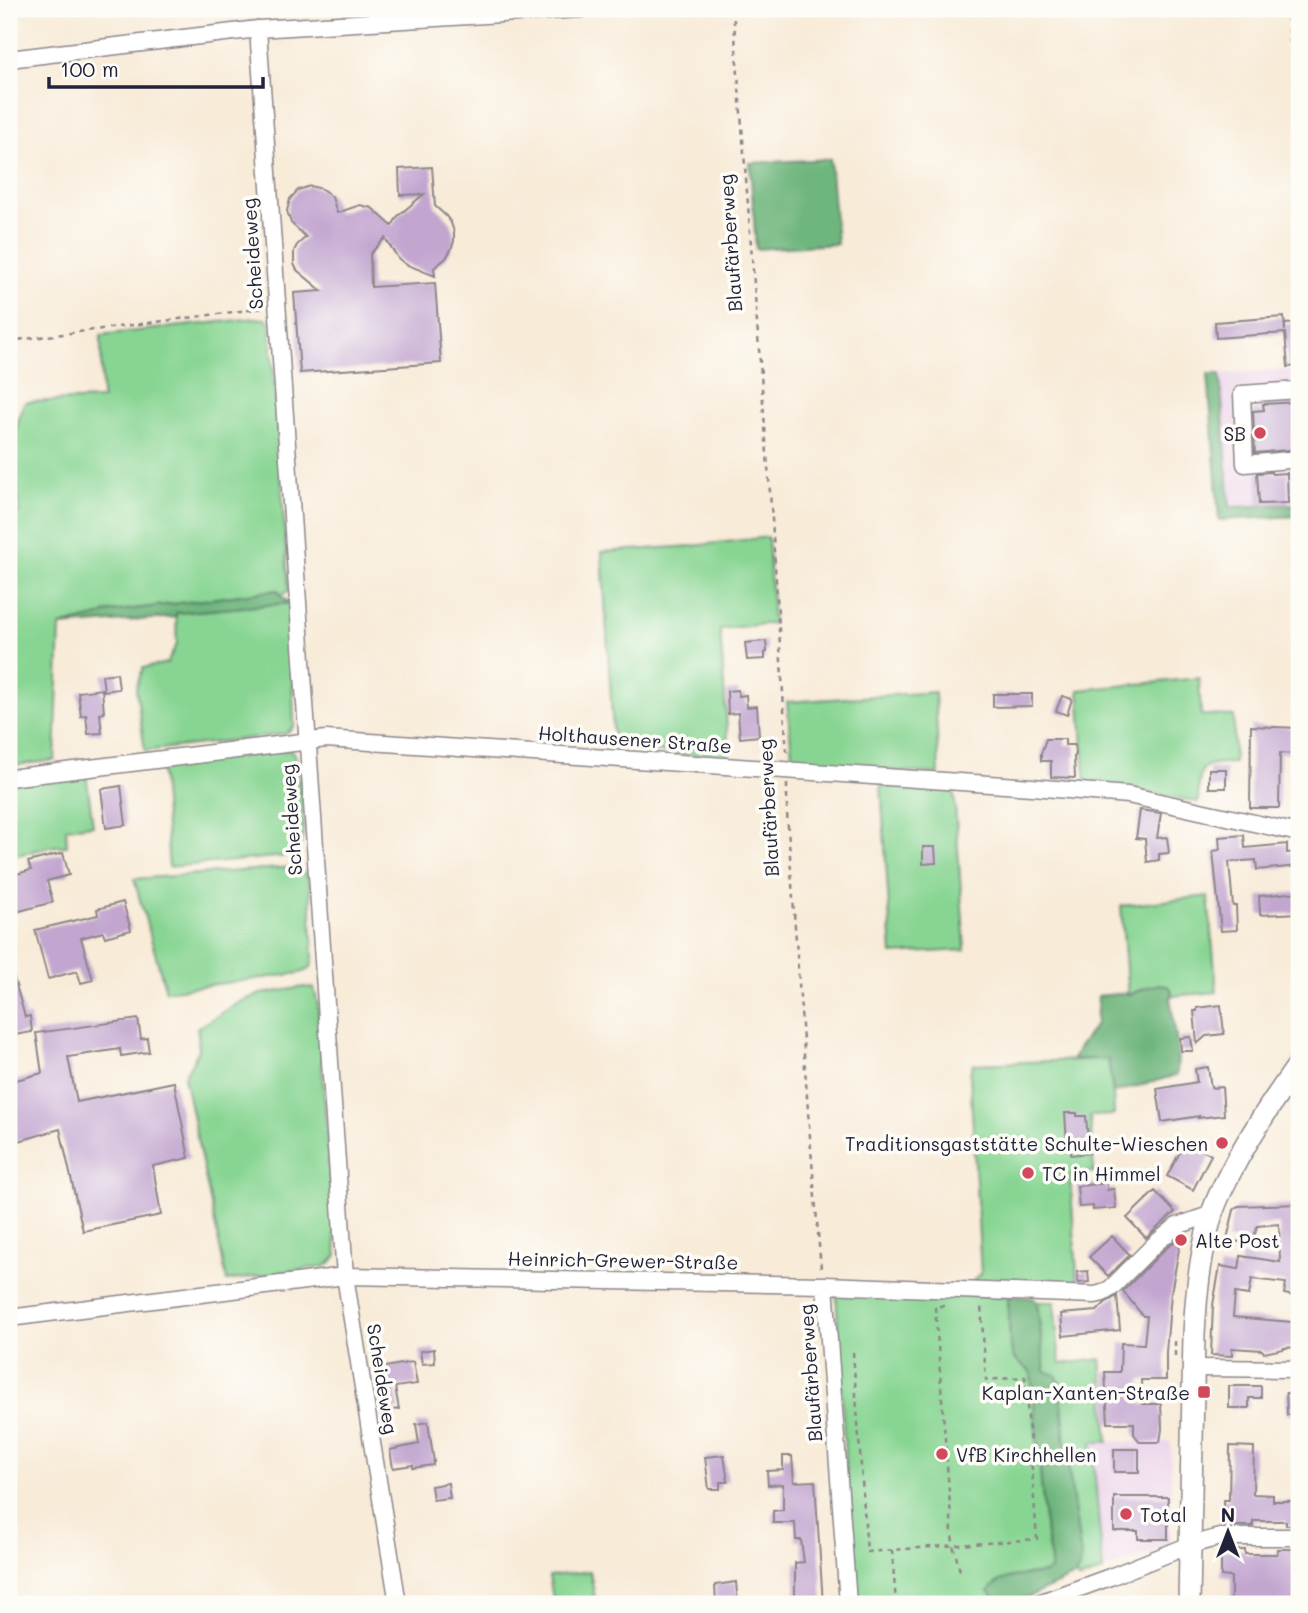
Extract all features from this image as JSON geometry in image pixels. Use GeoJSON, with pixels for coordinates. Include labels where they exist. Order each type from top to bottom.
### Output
{"type":"FeatureCollection","features":[{"type":"Feature","properties":{"kind":"main road"},"geometry":{"type":"LineString","coordinates":[[1189,1604],[1197,1289],[1203,1251],[1212,1214],[1246,1141],[1299,1064]]}},
{"type":"Feature","properties":{"kind":"street"},"geometry":{"type":"LineString","coordinates":[[9,59],[258,29],[581,9]]}},
{"type":"Feature","properties":{"kind":"street","name":"Scheideweg"},"geometry":{"type":"LineString","coordinates":[[258,29],[345,1276],[398,1604]]}},
{"type":"Feature","properties":{"kind":"street"},"geometry":{"type":"LineString","coordinates":[[1299,390],[1242,394],[1245,464],[1299,460]]}},
{"type":"Feature","properties":{"kind":"street","name":"Holthausener Straße"},"geometry":{"type":"LineString","coordinates":[[9,778],[326,739],[1128,795],[1299,833]]}},
{"type":"Feature","properties":{"kind":"street","name":"Heinrich-Grewer-Straße"},"geometry":{"type":"LineString","coordinates":[[9,1318],[345,1276],[825,1285],[1095,1295],[1111,1288],[1177,1226],[1212,1214]]}},
{"type":"Feature","properties":{"kind":"street","name":"Blaufärberweg"},"geometry":{"type":"LineString","coordinates":[[825,1285],[849,1604]]}},
{"type":"Feature","properties":{"kind":"street"},"geometry":{"type":"LineString","coordinates":[[1194,1368],[1299,1369]]}},
{"type":"Feature","properties":{"kind":"street"},"geometry":{"type":"LineString","coordinates":[[1036,1604],[1190,1545],[1220,1537],[1299,1537]]}},
{"type":"Feature","properties":{"kind":"path","name":"Blaufärberweg"},"geometry":{"type":"LineString","coordinates":[[733,9],[772,519],[788,770],[787,813],[809,1125],[821,1269],[825,1285]]}},
{"type":"Feature","properties":{"kind":"path"},"geometry":{"type":"LineString","coordinates":[[1287,9],[1299,142]]}},
{"type":"Feature","properties":{"kind":"path"},"geometry":{"type":"LineString","coordinates":[[9,341],[277,307]]}},
{"type":"Feature","properties":{"kind":"path"},"geometry":{"type":"LineString","coordinates":[[853,1352],[867,1552],[1037,1539],[1026,1377],[986,1380],[980,1303]]}},
{"type":"Feature","properties":{"kind":"path"},"geometry":{"type":"LineString","coordinates":[[947,1306],[935,1306],[953,1545],[960,1571]]}},
{"type":"Feature","properties":{"kind":"path"},"geometry":{"type":"LineString","coordinates":[[892,1550],[895,1604]]}},
{"type":"Feature","properties":{"kind":"path"},"geometry":{"type":"LineString","coordinates":[[929,1604],[948,1597]]}},
{"type":"Feature","properties":{"kind":"shaded area"},"geometry":{"type":"Polygon","coordinates":[[[1299,369],[1299,504],[1230,508],[1220,374],[1299,369]]]}},
{"type":"Feature","properties":{"kind":"shaded area"},"geometry":{"type":"Polygon","coordinates":[[[1092,1442],[1171,1442],[1170,1545],[1103,1571],[1092,1442]]]}},
{"type":"Feature","properties":{"kind":"green space"},"geometry":{"type":"Polygon","coordinates":[[[830,159],[837,244],[756,249],[750,163],[830,159]]]}},
{"type":"Feature","properties":{"kind":"green space"},"geometry":{"type":"Polygon","coordinates":[[[256,318],[270,322],[289,592],[281,596],[278,590],[104,613],[60,626],[55,760],[9,766],[9,513],[19,513],[15,449],[18,421],[25,402],[102,399],[101,335],[256,318]]]}},
{"type":"Feature","properties":{"kind":"green space"},"geometry":{"type":"Polygon","coordinates":[[[1208,374],[1220,374],[1230,507],[1299,504],[1299,516],[1219,520],[1208,374]]]}},
{"type":"Feature","properties":{"kind":"green space"},"geometry":{"type":"Polygon","coordinates":[[[768,537],[773,623],[720,629],[729,758],[614,748],[602,552],[692,546],[768,537]]]}},
{"type":"Feature","properties":{"kind":"green space"},"geometry":{"type":"Polygon","coordinates":[[[278,590],[290,603],[176,613],[176,617],[60,626],[104,613],[278,590]]]}},
{"type":"Feature","properties":{"kind":"green space"},"geometry":{"type":"Polygon","coordinates":[[[290,603],[294,726],[287,733],[276,735],[145,751],[136,688],[143,668],[167,663],[177,644],[176,613],[290,603]]]}},
{"type":"Feature","properties":{"kind":"green space"},"geometry":{"type":"Polygon","coordinates":[[[1199,678],[1201,715],[1234,716],[1234,763],[1213,764],[1203,769],[1199,781],[1198,802],[1141,791],[1086,786],[1079,690],[1199,678]]]}},
{"type":"Feature","properties":{"kind":"green space"},"geometry":{"type":"Polygon","coordinates":[[[935,692],[939,774],[808,764],[798,762],[792,754],[787,702],[935,692]]]}},
{"type":"Feature","properties":{"kind":"green space"},"geometry":{"type":"Polygon","coordinates":[[[291,750],[296,757],[303,804],[299,850],[286,856],[169,867],[161,764],[291,750]]]}},
{"type":"Feature","properties":{"kind":"green space"},"geometry":{"type":"Polygon","coordinates":[[[86,773],[93,825],[66,828],[67,846],[54,846],[9,857],[9,783],[86,773]]]}},
{"type":"Feature","properties":{"kind":"green space"},"geometry":{"type":"Polygon","coordinates":[[[881,785],[954,791],[965,950],[892,954],[881,785]]]}},
{"type":"Feature","properties":{"kind":"green space"},"geometry":{"type":"Polygon","coordinates":[[[293,867],[304,874],[310,886],[313,961],[310,969],[300,973],[166,991],[134,879],[293,867]]]}},
{"type":"Feature","properties":{"kind":"green space"},"geometry":{"type":"Polygon","coordinates":[[[1208,896],[1217,992],[1172,996],[1172,990],[1145,988],[1128,995],[1121,906],[1208,896]]]}},
{"type":"Feature","properties":{"kind":"green space"},"geometry":{"type":"Polygon","coordinates":[[[1159,984],[1170,987],[1172,996],[1178,1051],[1177,1075],[1113,1093],[1108,1059],[1073,1059],[1096,1024],[1098,996],[1129,995],[1159,984]]]}},
{"type":"Feature","properties":{"kind":"green space"},"geometry":{"type":"Polygon","coordinates":[[[304,987],[314,988],[318,1005],[337,1255],[332,1262],[322,1267],[227,1281],[184,1076],[198,1049],[197,1028],[242,1001],[261,994],[304,987]]]}},
{"type":"Feature","properties":{"kind":"green space","name":"TC in Himmel"},"geometry":{"type":"Polygon","coordinates":[[[1108,1059],[1114,1115],[1090,1116],[1094,1172],[1070,1175],[1078,1288],[972,1282],[981,1274],[970,1074],[973,1064],[1108,1059]]]}},
{"type":"Feature","properties":{"kind":"green space","name":"VfB Kirchhellen"},"geometry":{"type":"Polygon","coordinates":[[[836,1290],[1008,1296],[1010,1346],[1014,1358],[1031,1372],[1046,1535],[1051,1561],[1050,1570],[1045,1573],[1014,1577],[994,1585],[989,1591],[997,1601],[1006,1604],[853,1604],[836,1290]]]}},
{"type":"Feature","properties":{"kind":"green space"},"geometry":{"type":"Polygon","coordinates":[[[1008,1296],[1033,1298],[1037,1302],[1045,1371],[1056,1375],[1060,1384],[1065,1443],[1081,1557],[1075,1576],[1030,1596],[1004,1603],[989,1591],[994,1585],[1014,1577],[1045,1573],[1050,1570],[1051,1561],[1046,1536],[1031,1372],[1014,1358],[1010,1346],[1008,1296]]]}},
{"type":"Feature","properties":{"kind":"green space"},"geometry":{"type":"Polygon","coordinates":[[[1037,1302],[1054,1302],[1060,1364],[1101,1359],[1108,1442],[1092,1442],[1103,1571],[1079,1580],[1075,1576],[1079,1568],[1060,1384],[1045,1372],[1037,1302]]]}},
{"type":"Feature","properties":{"kind":"green space"},"geometry":{"type":"Polygon","coordinates":[[[590,1571],[596,1604],[554,1604],[549,1576],[590,1571]]]}},
{"type":"Feature","properties":{"kind":"building"},"geometry":{"type":"Polygon","coordinates":[[[432,167],[435,206],[446,216],[454,232],[451,250],[434,268],[435,276],[405,264],[385,238],[370,254],[371,287],[435,283],[441,363],[300,373],[294,293],[322,291],[297,270],[294,264],[294,251],[306,237],[291,223],[287,211],[290,199],[298,190],[310,186],[322,189],[332,197],[337,213],[360,205],[372,208],[392,226],[398,216],[424,194],[400,195],[399,169],[432,167]]]}},
{"type":"Feature","properties":{"kind":"building"},"geometry":{"type":"Polygon","coordinates":[[[1284,317],[1285,331],[1285,324],[1299,323],[1299,366],[1288,367],[1285,333],[1216,338],[1215,322],[1284,317]]]}},
{"type":"Feature","properties":{"kind":"building"},"geometry":{"type":"Polygon","coordinates":[[[1299,402],[1299,449],[1255,453],[1253,411],[1264,410],[1263,404],[1299,402]]]}},
{"type":"Feature","properties":{"kind":"building"},"geometry":{"type":"Polygon","coordinates":[[[1257,473],[1287,473],[1288,503],[1259,504],[1257,473]]]}},
{"type":"Feature","properties":{"kind":"building"},"geometry":{"type":"Polygon","coordinates":[[[766,641],[765,659],[747,660],[745,643],[766,641]]]}},
{"type":"Feature","properties":{"kind":"building"},"geometry":{"type":"Polygon","coordinates":[[[117,673],[119,689],[104,691],[102,675],[117,673]]]}},
{"type":"Feature","properties":{"kind":"building"},"geometry":{"type":"Polygon","coordinates":[[[102,689],[102,733],[88,734],[86,715],[81,716],[78,692],[102,689]]]}},
{"type":"Feature","properties":{"kind":"building"},"geometry":{"type":"Polygon","coordinates":[[[738,690],[739,696],[746,695],[747,707],[757,706],[759,736],[740,738],[738,713],[728,714],[727,691],[738,690]]]}},
{"type":"Feature","properties":{"kind":"building"},"geometry":{"type":"Polygon","coordinates":[[[993,694],[1032,694],[1032,706],[993,707],[993,694]]]}},
{"type":"Feature","properties":{"kind":"building"},"geometry":{"type":"Polygon","coordinates":[[[1062,696],[1072,699],[1067,715],[1056,711],[1062,696]]]}},
{"type":"Feature","properties":{"kind":"building"},"geometry":{"type":"Polygon","coordinates":[[[1251,726],[1299,728],[1299,754],[1280,753],[1279,808],[1250,808],[1251,726]]]}},
{"type":"Feature","properties":{"kind":"building"},"geometry":{"type":"Polygon","coordinates":[[[1046,739],[1065,739],[1065,745],[1075,745],[1075,778],[1051,777],[1051,761],[1041,761],[1046,739]]]}},
{"type":"Feature","properties":{"kind":"building"},"geometry":{"type":"Polygon","coordinates":[[[1209,769],[1226,769],[1226,788],[1209,788],[1209,769]]]}},
{"type":"Feature","properties":{"kind":"building"},"geometry":{"type":"Polygon","coordinates":[[[121,786],[126,825],[106,828],[101,789],[121,786]]]}},
{"type":"Feature","properties":{"kind":"building"},"geometry":{"type":"Polygon","coordinates":[[[1140,810],[1161,813],[1157,838],[1167,837],[1169,853],[1159,854],[1159,860],[1147,862],[1145,839],[1136,838],[1140,810]]]}},
{"type":"Feature","properties":{"kind":"building"},"geometry":{"type":"Polygon","coordinates":[[[1244,835],[1245,848],[1287,844],[1287,853],[1298,852],[1299,866],[1257,870],[1256,860],[1229,862],[1237,930],[1221,931],[1213,851],[1220,850],[1219,837],[1244,835]]]}},
{"type":"Feature","properties":{"kind":"building"},"geometry":{"type":"Polygon","coordinates":[[[923,847],[935,847],[936,863],[923,864],[923,847]]]}},
{"type":"Feature","properties":{"kind":"building"},"geometry":{"type":"Polygon","coordinates":[[[63,853],[69,875],[47,881],[53,902],[9,914],[9,876],[31,870],[28,862],[63,853]]]}},
{"type":"Feature","properties":{"kind":"building"},"geometry":{"type":"Polygon","coordinates":[[[1299,892],[1299,913],[1260,915],[1259,896],[1299,892]]]}},
{"type":"Feature","properties":{"kind":"building"},"geometry":{"type":"Polygon","coordinates":[[[123,902],[131,930],[105,937],[103,932],[81,938],[93,980],[81,983],[77,971],[48,979],[35,930],[98,915],[97,909],[123,902]]]}},
{"type":"Feature","properties":{"kind":"building"},"geometry":{"type":"Polygon","coordinates":[[[9,971],[12,971],[25,1017],[30,1016],[32,1032],[9,1036],[9,971]]]}},
{"type":"Feature","properties":{"kind":"building"},"geometry":{"type":"Polygon","coordinates":[[[1221,1005],[1224,1034],[1206,1036],[1197,1044],[1194,1011],[1197,1011],[1197,1008],[1221,1005]]]}},
{"type":"Feature","properties":{"kind":"building"},"geometry":{"type":"Polygon","coordinates":[[[138,1019],[141,1039],[147,1038],[149,1052],[121,1056],[120,1049],[68,1057],[77,1102],[174,1082],[189,1158],[153,1166],[161,1215],[83,1231],[60,1129],[9,1144],[9,1082],[42,1073],[36,1033],[138,1019]]]}},
{"type":"Feature","properties":{"kind":"building"},"geometry":{"type":"Polygon","coordinates":[[[1191,1037],[1193,1051],[1181,1051],[1180,1038],[1191,1037]]]}},
{"type":"Feature","properties":{"kind":"building"},"geometry":{"type":"Polygon","coordinates":[[[1208,1067],[1211,1088],[1222,1087],[1224,1115],[1162,1122],[1157,1089],[1197,1082],[1195,1069],[1208,1067]]]}},
{"type":"Feature","properties":{"kind":"building"},"geometry":{"type":"Polygon","coordinates":[[[1065,1113],[1086,1116],[1089,1153],[1071,1155],[1070,1144],[1067,1144],[1065,1113]]]}},
{"type":"Feature","properties":{"kind":"building"},"geometry":{"type":"Polygon","coordinates":[[[1186,1141],[1211,1155],[1193,1190],[1167,1176],[1186,1141]]]}},
{"type":"Feature","properties":{"kind":"building"},"geometry":{"type":"Polygon","coordinates":[[[1107,1183],[1107,1190],[1114,1189],[1116,1208],[1093,1210],[1093,1206],[1079,1207],[1077,1186],[1107,1183]]]}},
{"type":"Feature","properties":{"kind":"building"},"geometry":{"type":"Polygon","coordinates":[[[1155,1191],[1175,1212],[1146,1238],[1127,1218],[1155,1191]]]}},
{"type":"Feature","properties":{"kind":"building"},"geometry":{"type":"Polygon","coordinates":[[[1299,1204],[1299,1297],[1284,1294],[1286,1283],[1252,1279],[1249,1295],[1235,1293],[1233,1317],[1292,1322],[1292,1328],[1299,1328],[1299,1347],[1264,1353],[1262,1350],[1232,1348],[1232,1356],[1211,1355],[1213,1305],[1220,1266],[1239,1269],[1241,1256],[1280,1262],[1279,1224],[1257,1226],[1252,1245],[1227,1239],[1234,1210],[1238,1206],[1299,1204]]]}},
{"type":"Feature","properties":{"kind":"building"},"geometry":{"type":"Polygon","coordinates":[[[1112,1236],[1130,1255],[1108,1276],[1089,1257],[1112,1236]]]}},
{"type":"Feature","properties":{"kind":"building"},"geometry":{"type":"Polygon","coordinates":[[[1180,1237],[1171,1293],[1166,1380],[1141,1380],[1142,1404],[1161,1404],[1160,1442],[1140,1442],[1134,1434],[1134,1423],[1108,1423],[1105,1372],[1120,1372],[1121,1343],[1144,1344],[1147,1316],[1143,1316],[1123,1291],[1180,1237]]]}},
{"type":"Feature","properties":{"kind":"building"},"geometry":{"type":"Polygon","coordinates":[[[1088,1271],[1089,1282],[1078,1283],[1077,1272],[1088,1271]]]}},
{"type":"Feature","properties":{"kind":"building"},"geometry":{"type":"Polygon","coordinates":[[[1117,1296],[1120,1330],[1063,1336],[1061,1314],[1097,1311],[1117,1296]]]}},
{"type":"Feature","properties":{"kind":"building"},"geometry":{"type":"Polygon","coordinates":[[[434,1349],[435,1363],[422,1364],[420,1351],[434,1349]]]}},
{"type":"Feature","properties":{"kind":"building"},"geometry":{"type":"Polygon","coordinates":[[[413,1362],[417,1384],[395,1387],[399,1409],[386,1411],[379,1368],[413,1362]]]}},
{"type":"Feature","properties":{"kind":"building"},"geometry":{"type":"Polygon","coordinates":[[[1229,1386],[1261,1386],[1261,1398],[1249,1398],[1249,1408],[1229,1408],[1229,1386]]]}},
{"type":"Feature","properties":{"kind":"building"},"geometry":{"type":"Polygon","coordinates":[[[1286,1393],[1299,1393],[1299,1414],[1287,1415],[1286,1393]]]}},
{"type":"Feature","properties":{"kind":"building"},"geometry":{"type":"Polygon","coordinates":[[[428,1422],[433,1465],[393,1468],[390,1450],[419,1444],[416,1424],[428,1422]]]}},
{"type":"Feature","properties":{"kind":"building"},"geometry":{"type":"Polygon","coordinates":[[[1230,1446],[1254,1447],[1253,1494],[1273,1495],[1273,1501],[1299,1501],[1299,1525],[1286,1525],[1286,1521],[1253,1521],[1253,1526],[1223,1526],[1223,1500],[1229,1500],[1230,1446]]]}},
{"type":"Feature","properties":{"kind":"building"},"geometry":{"type":"Polygon","coordinates":[[[1114,1449],[1139,1449],[1139,1472],[1114,1472],[1114,1449]]]}},
{"type":"Feature","properties":{"kind":"building"},"geometry":{"type":"Polygon","coordinates":[[[724,1455],[728,1482],[720,1482],[720,1489],[709,1489],[705,1457],[724,1455]]]}},
{"type":"Feature","properties":{"kind":"building"},"geometry":{"type":"Polygon","coordinates":[[[783,1456],[792,1456],[794,1482],[815,1481],[823,1604],[795,1604],[795,1563],[804,1562],[801,1540],[796,1540],[795,1523],[773,1523],[773,1511],[783,1510],[783,1484],[768,1485],[767,1471],[783,1470],[783,1456]]]}},
{"type":"Feature","properties":{"kind":"building"},"geometry":{"type":"Polygon","coordinates":[[[448,1483],[450,1498],[433,1500],[431,1486],[448,1483]]]}},
{"type":"Feature","properties":{"kind":"building"},"geometry":{"type":"Polygon","coordinates":[[[1114,1497],[1168,1497],[1168,1539],[1138,1539],[1138,1531],[1114,1531],[1114,1497]]]}},
{"type":"Feature","properties":{"kind":"building"},"geometry":{"type":"Polygon","coordinates":[[[1278,1549],[1299,1549],[1299,1604],[1231,1604],[1231,1577],[1221,1576],[1221,1550],[1245,1550],[1245,1554],[1277,1554],[1278,1549]]]}},
{"type":"Feature","properties":{"kind":"building"},"geometry":{"type":"Polygon","coordinates":[[[736,1582],[738,1604],[716,1604],[715,1585],[736,1582]]]}},
{"type":"Feature","properties":{"kind":"place","name":"SB"},"geometry":{"type":"Point","coordinates":[1260,433]}},
{"type":"Feature","properties":{"kind":"place","name":"Traditionsgaststätte Schulte-Wieschen"},"geometry":{"type":"Point","coordinates":[1222,1143]}},
{"type":"Feature","properties":{"kind":"place","name":"TC in Himmel"},"geometry":{"type":"Point","coordinates":[1028,1173]}},
{"type":"Feature","properties":{"kind":"place","name":"Alte Post"},"geometry":{"type":"Point","coordinates":[1181,1240]}},
{"type":"Feature","properties":{"kind":"place","name":"Kaplan-Xanten-Straße"},"geometry":{"type":"Point","coordinates":[1204,1392]}},
{"type":"Feature","properties":{"kind":"place","name":"VfB Kirchhellen"},"geometry":{"type":"Point","coordinates":[942,1454]}},
{"type":"Feature","properties":{"kind":"place","name":"Total"},"geometry":{"type":"Point","coordinates":[1126,1514]}}]}
